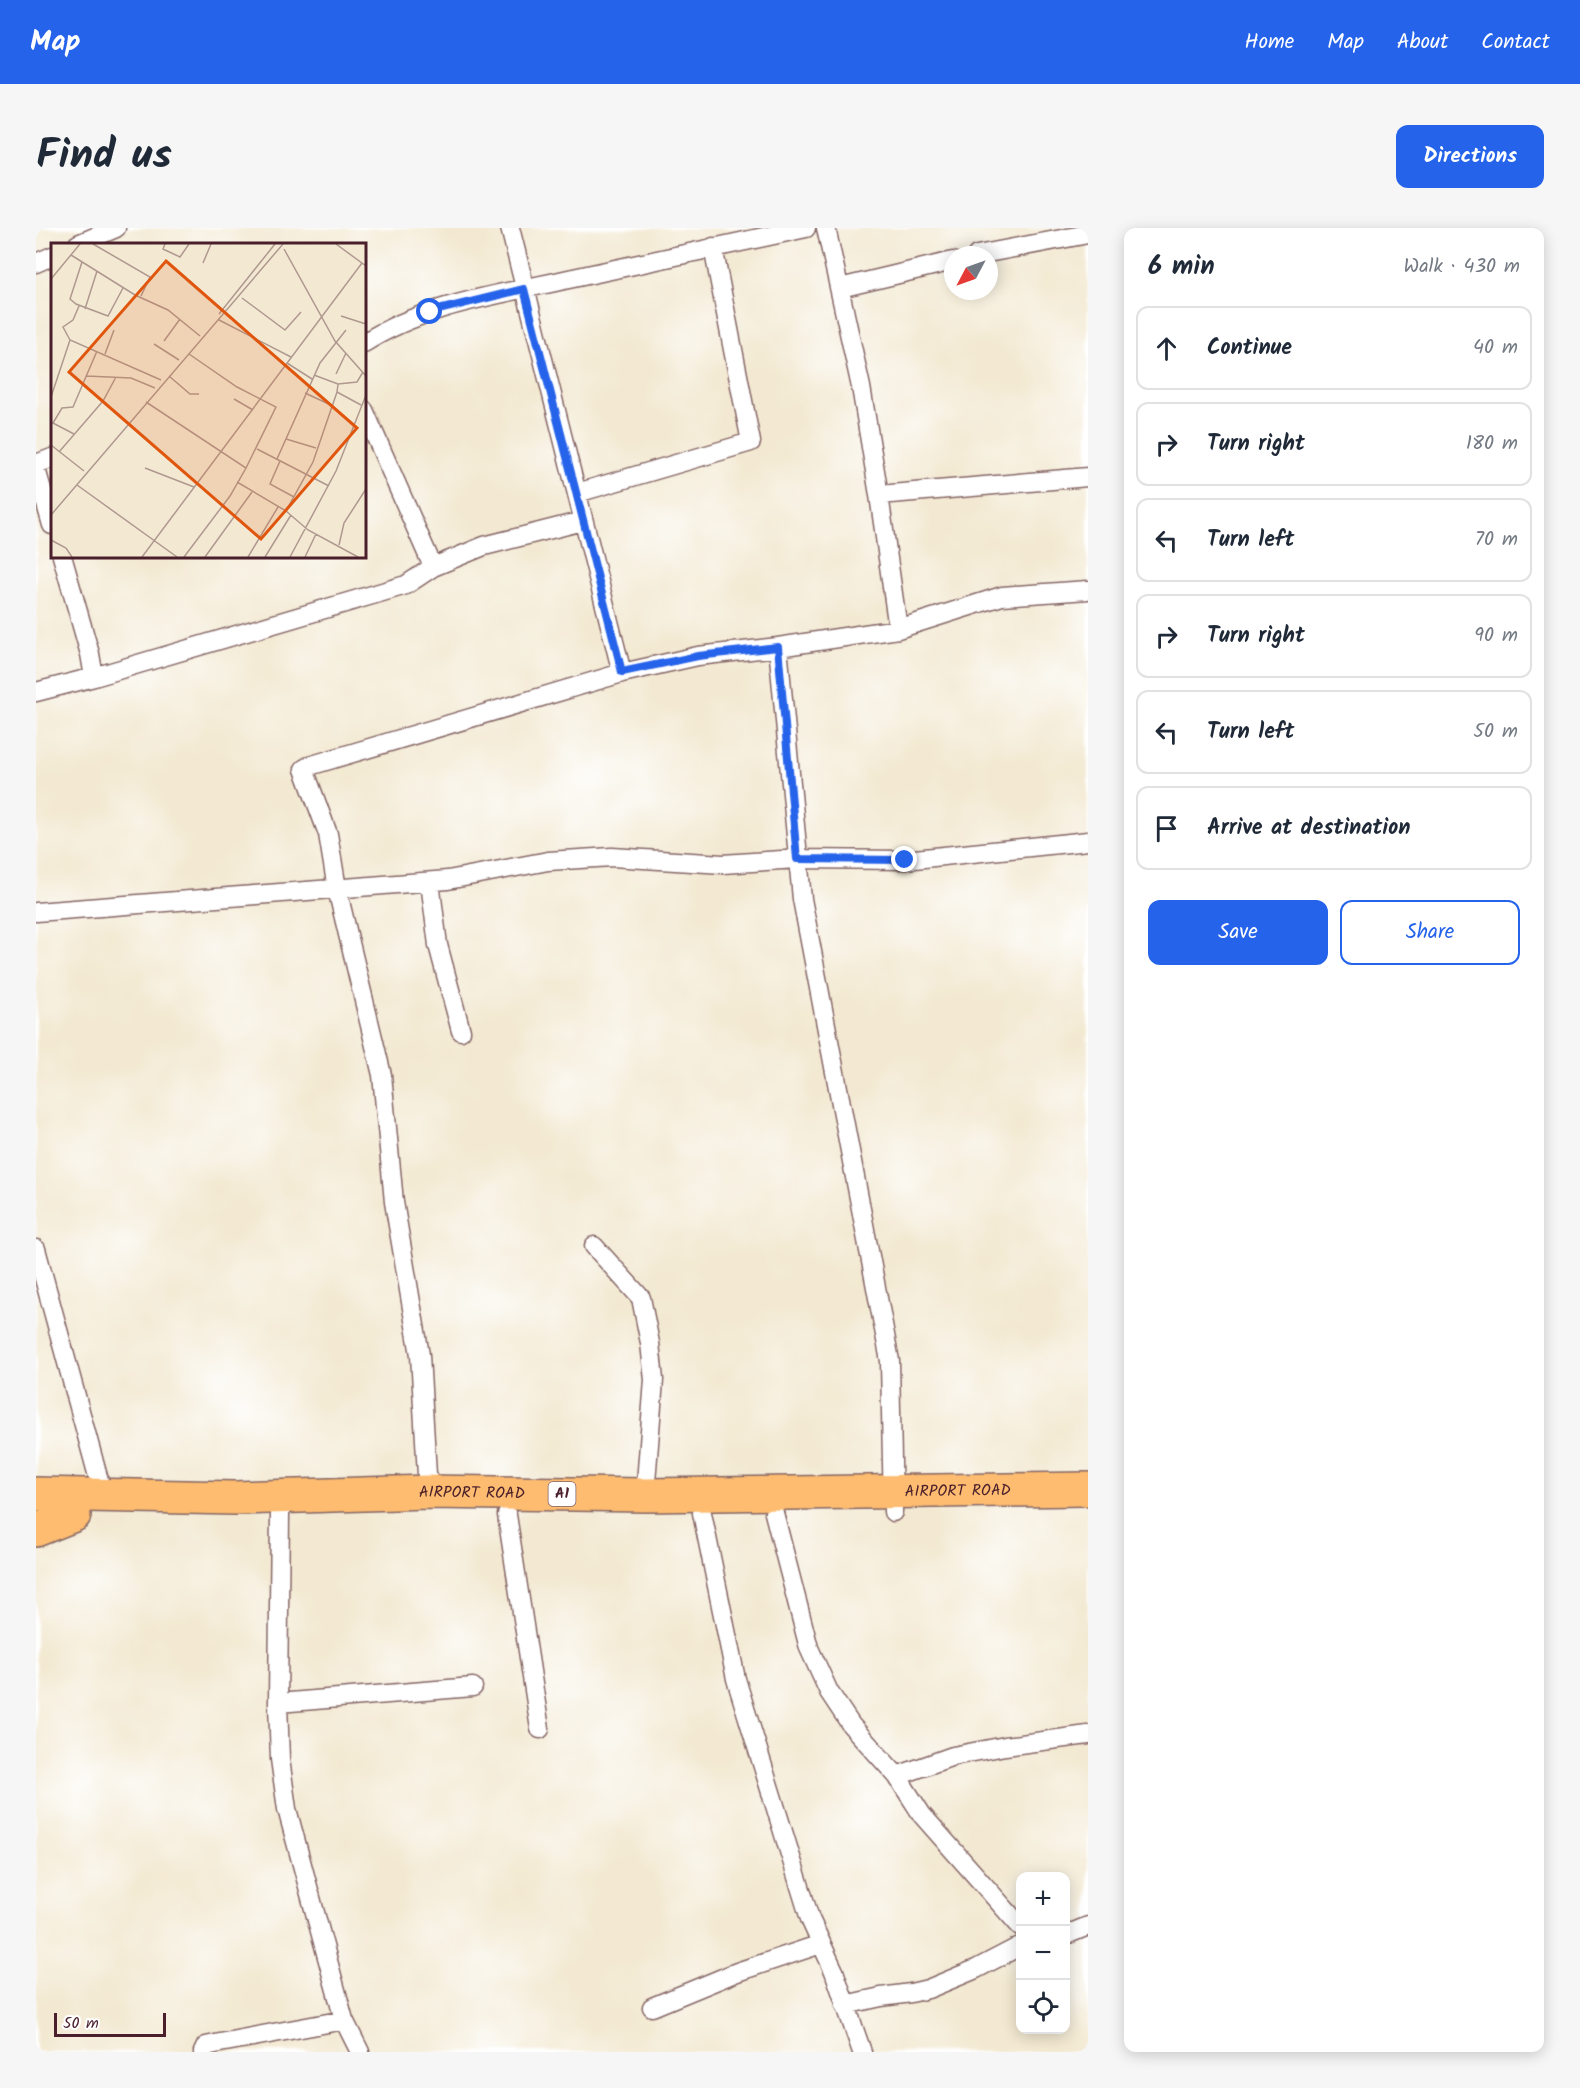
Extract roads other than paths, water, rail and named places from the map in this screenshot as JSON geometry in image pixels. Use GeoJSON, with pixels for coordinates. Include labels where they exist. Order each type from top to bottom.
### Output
{"type":"FeatureCollection","features":[{"type":"Feature","properties":{"kind":"highway"},"geometry":{"type":"LineString","coordinates":[[36,1488],[84,1502]]}},
{"type":"Feature","properties":{"kind":"highway","name":"AIRPORT ROAD"},"geometry":{"type":"LineString","coordinates":[[36,1494],[84,1502],[280,1513],[507,1515],[774,1513],[893,1502],[1088,1489]]}},
{"type":"Feature","properties":{"kind":"highway","name":"AIRPORT ROAD"},"geometry":{"type":"LineString","coordinates":[[36,1515],[84,1502],[428,1492],[893,1502],[1088,1511]]}},
{"type":"Feature","properties":{"kind":"highway"},"geometry":{"type":"LineString","coordinates":[[36,1530],[84,1502]]}},
{"type":"Feature","properties":{"kind":"street"},"geometry":{"type":"LineString","coordinates":[[80,243],[116,228]]}},
{"type":"Feature","properties":{"kind":"street"},"geometry":{"type":"LineString","coordinates":[[510,228],[622,672]]}},
{"type":"Feature","properties":{"kind":"street"},"geometry":{"type":"LineString","coordinates":[[366,342],[383,331],[430,312],[524,289],[806,228]]}},
{"type":"Feature","properties":{"kind":"street"},"geometry":{"type":"LineString","coordinates":[[826,228],[861,387],[898,629]]}},
{"type":"Feature","properties":{"kind":"street"},"geometry":{"type":"LineString","coordinates":[[998,251],[1088,234]]}},
{"type":"Feature","properties":{"kind":"street"},"geometry":{"type":"LineString","coordinates":[[577,493],[752,442],[713,247]]}},
{"type":"Feature","properties":{"kind":"street"},"geometry":{"type":"LineString","coordinates":[[36,263],[51,256]]}},
{"type":"Feature","properties":{"kind":"street"},"geometry":{"type":"LineString","coordinates":[[840,288],[944,263]]}},
{"type":"Feature","properties":{"kind":"street"},"geometry":{"type":"LineString","coordinates":[[366,415],[433,567]]}},
{"type":"Feature","properties":{"kind":"street"},"geometry":{"type":"LineString","coordinates":[[36,464],[51,458]]}},
{"type":"Feature","properties":{"kind":"street"},"geometry":{"type":"LineString","coordinates":[[36,469],[51,522]]}},
{"type":"Feature","properties":{"kind":"street"},"geometry":{"type":"LineString","coordinates":[[879,495],[1088,477]]}},
{"type":"Feature","properties":{"kind":"street"},"geometry":{"type":"LineString","coordinates":[[36,692],[406,585],[433,567],[484,546],[583,521]]}},
{"type":"Feature","properties":{"kind":"street"},"geometry":{"type":"LineString","coordinates":[[63,558],[90,654],[94,677]]}},
{"type":"Feature","properties":{"kind":"street"},"geometry":{"type":"LineString","coordinates":[[428,1492],[420,1355],[394,1202],[382,1075],[337,889],[328,834],[304,769],[320,762],[622,672],[698,656],[898,629],[1002,596],[1088,590]]}},
{"type":"Feature","properties":{"kind":"street"},"geometry":{"type":"LineString","coordinates":[[778,647],[797,859],[804,910],[890,1361],[893,1502]]}},
{"type":"Feature","properties":{"kind":"street"},"geometry":{"type":"LineString","coordinates":[[36,912],[430,882],[548,861],[612,857],[723,864],[797,859],[905,860],[1088,842]]}},
{"type":"Feature","properties":{"kind":"street"},"geometry":{"type":"LineString","coordinates":[[430,882],[438,945],[462,1031]]}},
{"type":"Feature","properties":{"kind":"street"},"geometry":{"type":"LineString","coordinates":[[594,1246],[641,1299],[650,1343],[654,1380],[645,1495]]}},
{"type":"Feature","properties":{"kind":"street"},"geometry":{"type":"LineString","coordinates":[[36,1249],[84,1502]]}},
{"type":"Feature","properties":{"kind":"street"},"geometry":{"type":"LineString","coordinates":[[280,1513],[278,1703],[280,1759],[287,1809],[344,2020],[360,2052]]}},
{"type":"Feature","properties":{"kind":"street"},"geometry":{"type":"LineString","coordinates":[[702,1513],[736,1679],[810,1918],[834,1971],[862,2052]]}},
{"type":"Feature","properties":{"kind":"street"},"geometry":{"type":"LineString","coordinates":[[774,1513],[809,1648],[829,1692],[851,1725],[897,1776],[922,1815],[1016,1921]]}},
{"type":"Feature","properties":{"kind":"street"},"geometry":{"type":"LineString","coordinates":[[507,1515],[540,1729]]}},
{"type":"Feature","properties":{"kind":"street"},"geometry":{"type":"LineString","coordinates":[[278,1703],[473,1687]]}},
{"type":"Feature","properties":{"kind":"street"},"geometry":{"type":"LineString","coordinates":[[897,1776],[953,1756],[1005,1746],[1088,1735]]}},
{"type":"Feature","properties":{"kind":"street"},"geometry":{"type":"LineString","coordinates":[[1070,1933],[1088,1926]]}},
{"type":"Feature","properties":{"kind":"street"},"geometry":{"type":"LineString","coordinates":[[652,2007],[737,1972],[821,1944]]}},
{"type":"Feature","properties":{"kind":"street"},"geometry":{"type":"LineString","coordinates":[[845,2005],[881,1996],[911,1994],[928,1989],[976,1969],[1016,1948]]}},
{"type":"Feature","properties":{"kind":"street"},"geometry":{"type":"LineString","coordinates":[[203,2052],[206,2046],[344,2020]]}}]}
